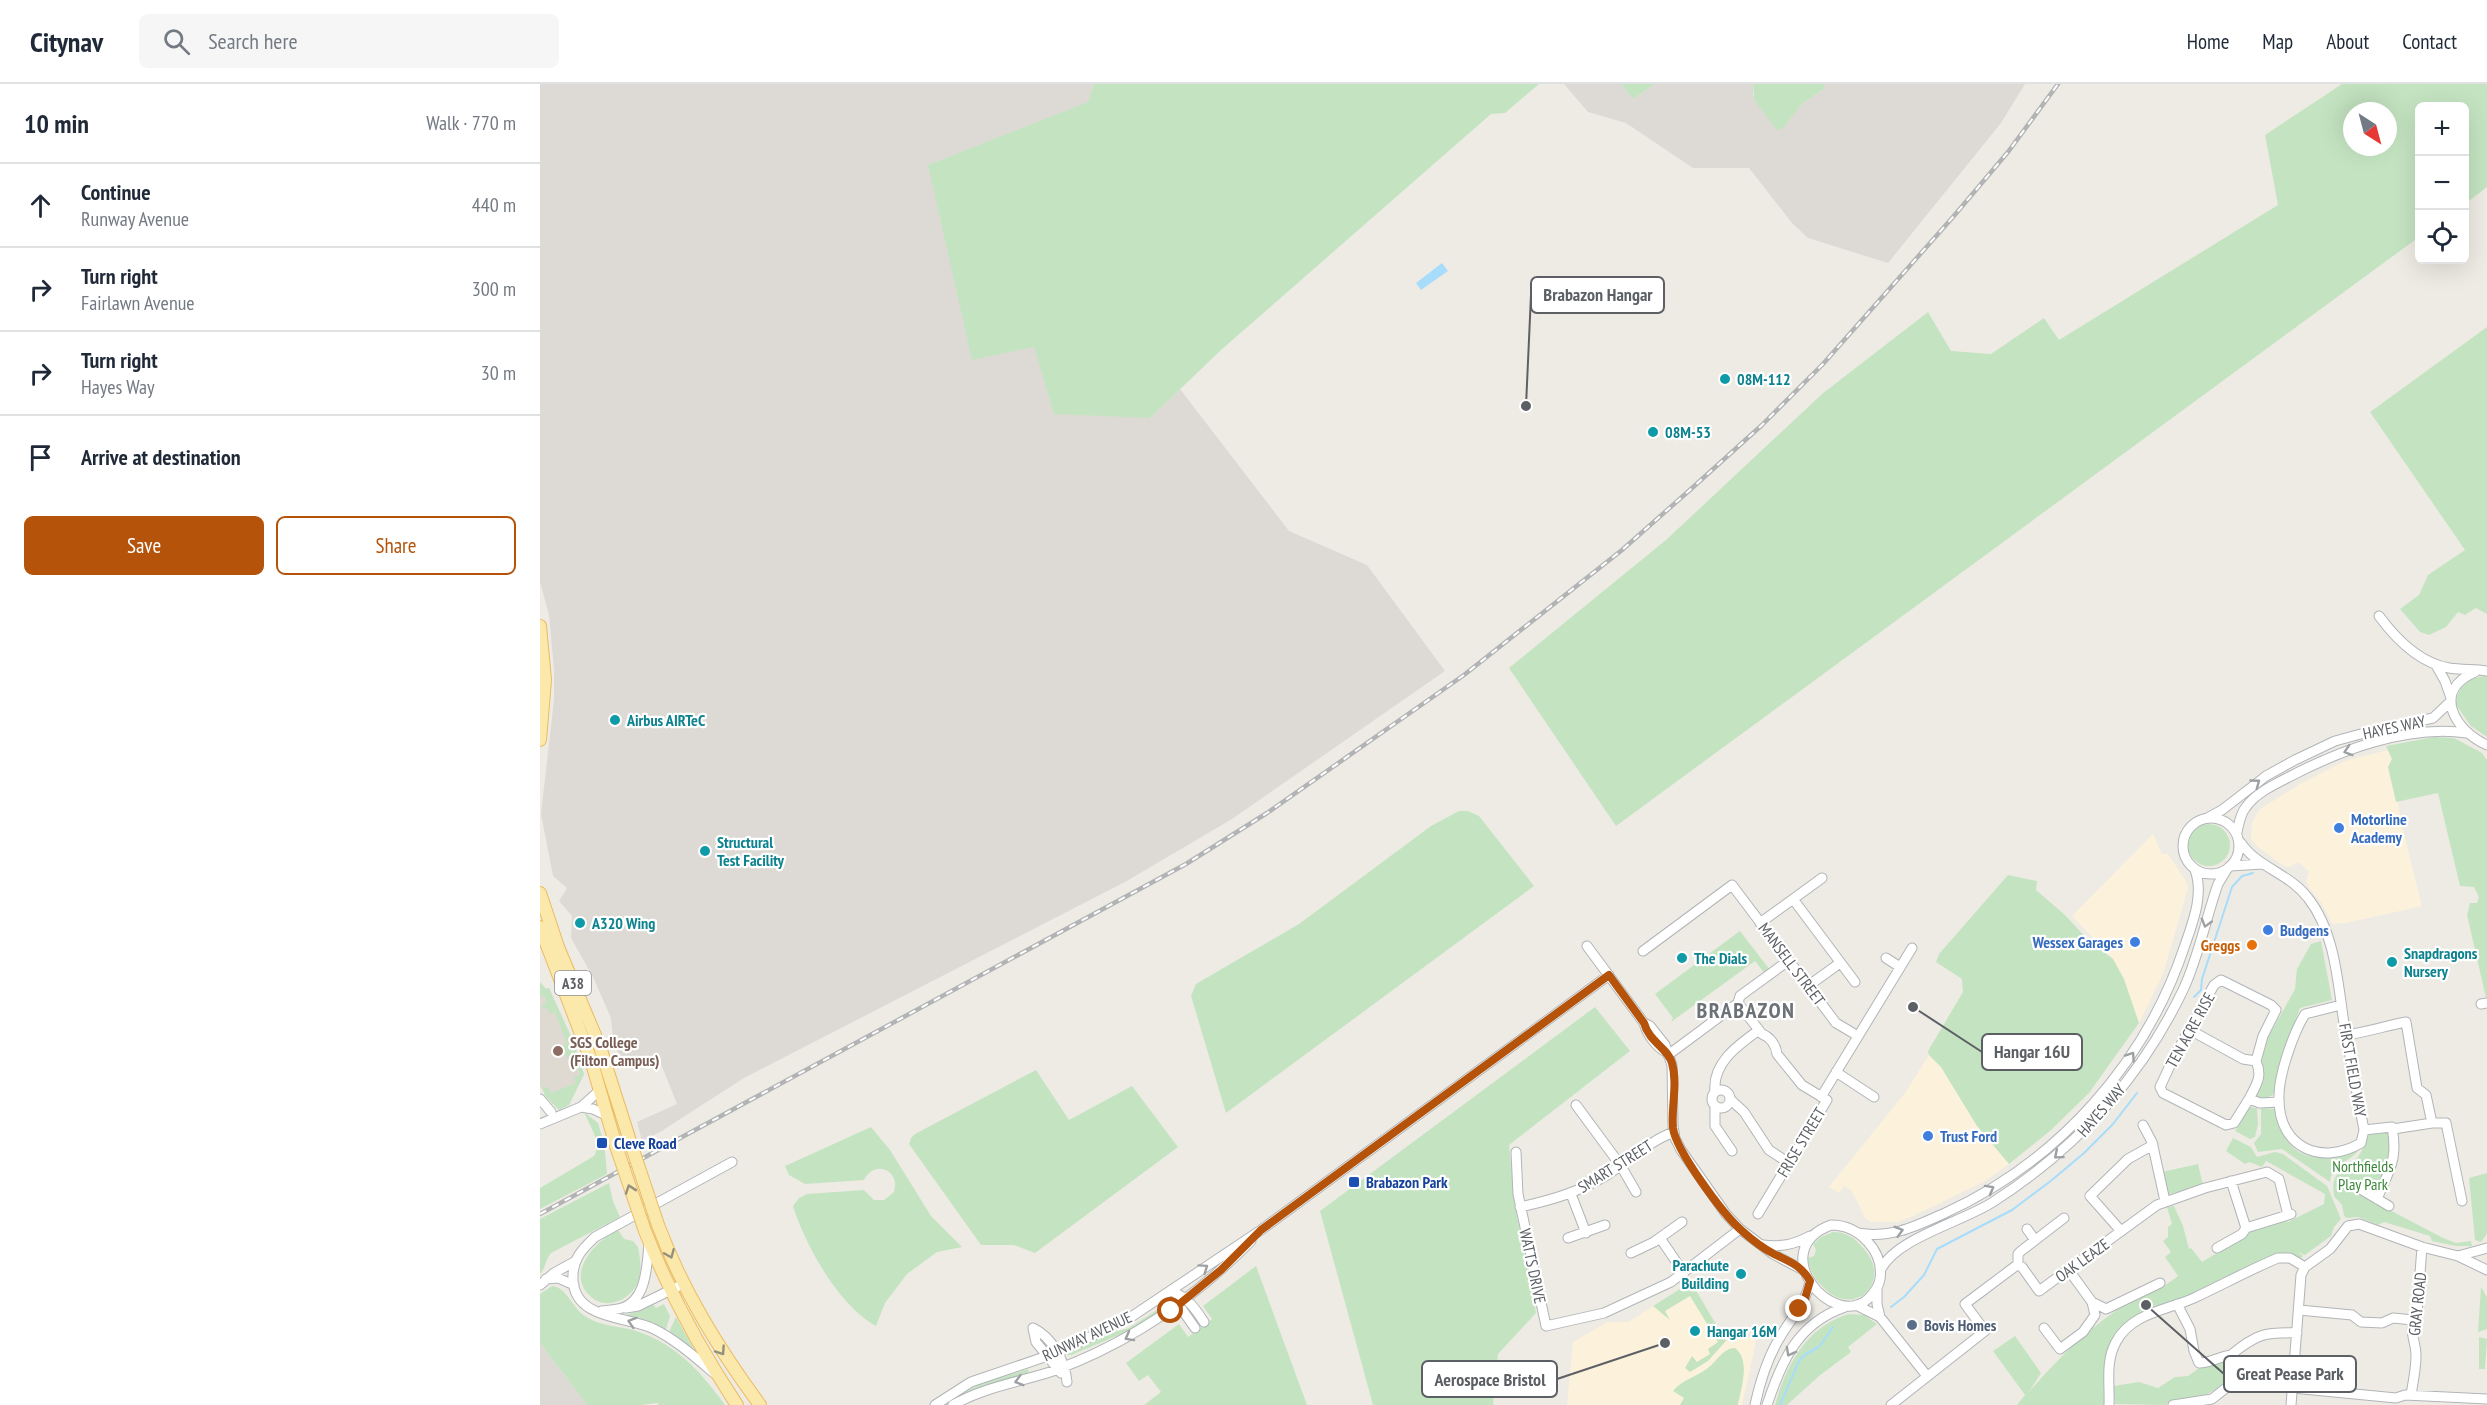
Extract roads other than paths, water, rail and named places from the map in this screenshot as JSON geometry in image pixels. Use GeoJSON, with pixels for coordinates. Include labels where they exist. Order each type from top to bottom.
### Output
{"type":"FeatureCollection","features":[{"type":"Feature","properties":{"kind":"main road"},"geometry":{"type":"LineString","coordinates":[[540,626],[545,680],[540,740]]}},
{"type":"Feature","properties":{"kind":"main road","name":"A38"},"geometry":{"type":"LineString","coordinates":[[540,892],[542,909],[604,1057],[658,1225],[683,1283],[710,1335],[760,1405]]}},
{"type":"Feature","properties":{"kind":"main road","name":"A38"},"geometry":{"type":"LineString","coordinates":[[540,927],[600,1090],[616,1146],[647,1236],[671,1289],[718,1376],[737,1405]]}},
{"type":"Feature","properties":{"kind":"street"},"geometry":{"type":"LineString","coordinates":[[2379,615],[2401,641],[2436,665],[2445,681],[2454,716],[2467,733],[2486,746]]}},
{"type":"Feature","properties":{"kind":"street"},"geometry":{"type":"LineString","coordinates":[[2436,665],[2484,670]]}},
{"type":"Feature","properties":{"kind":"street","name":"HAYES WAY"},"geometry":{"type":"LineString","coordinates":[[2209,817],[2222,810],[2265,776],[2335,741],[2428,720],[2439,715],[2451,700],[2463,678],[2484,670]]}},
{"type":"Feature","properties":{"kind":"street","name":"HAYES WAY"},"geometry":{"type":"LineString","coordinates":[[2237,832],[2241,814],[2253,800],[2274,785],[2322,760],[2385,739],[2441,731],[2467,733]]}},
{"type":"Feature","properties":{"kind":"street"},"geometry":{"type":"LineString","coordinates":[[2229,867],[2241,843],[2237,832],[2226,821],[2209,817],[2200,819],[2192,825],[2183,838],[2183,852],[2188,864],[2195,870],[2205,874],[2229,867],[2263,864]]}},
{"type":"Feature","properties":{"kind":"street","name":"FIRST FIELD WAY"},"geometry":{"type":"LineString","coordinates":[[2241,843],[2263,864],[2293,881],[2316,908],[2327,936],[2341,1005],[2364,1130],[2361,1143],[2352,1148],[2325,1153],[2297,1145],[2289,1136],[2278,1102],[2282,1078],[2293,1042],[2305,1014],[2341,1005]]}},
{"type":"Feature","properties":{"kind":"street","name":"HAYES WAY"},"geometry":{"type":"LineString","coordinates":[[1881,1269],[1891,1254],[1909,1243],[1988,1206],[2014,1189],[2070,1145],[2098,1117],[2136,1067],[2167,1020],[2184,986],[2200,945],[2218,884],[2229,867]]}},
{"type":"Feature","properties":{"kind":"street","name":"HAYES WAY"},"geometry":{"type":"LineString","coordinates":[[1858,1233],[1883,1235],[1905,1230],[1963,1204],[1998,1185],[2033,1160],[2089,1109],[2118,1075],[2162,1003],[2181,955],[2197,903],[2198,879],[2195,870]]}},
{"type":"Feature","properties":{"kind":"street"},"geometry":{"type":"LineString","coordinates":[[1760,923],[1822,878]]}},
{"type":"Feature","properties":{"kind":"street","name":"MANSELL STREET"},"geometry":{"type":"LineString","coordinates":[[1643,951],[1732,885],[1836,1023],[1858,1036]]}},
{"type":"Feature","properties":{"kind":"street"},"geometry":{"type":"LineString","coordinates":[[1793,899],[1855,981]]}},
{"type":"Feature","properties":{"kind":"street"},"geometry":{"type":"LineString","coordinates":[[1587,946],[1644,1023],[1646,1030],[1660,1049],[1667,1054],[1673,1073],[1674,1132],[1686,1157],[1740,1229],[1760,1245],[1803,1270],[1810,1281],[1832,1303],[1853,1305],[1880,1317]]}},
{"type":"Feature","properties":{"kind":"street","name":"FRISE STREET"},"geometry":{"type":"LineString","coordinates":[[1758,1214],[1827,1100],[1821,1097],[1912,948]]}},
{"type":"Feature","properties":{"kind":"street"},"geometry":{"type":"LineString","coordinates":[[1886,958],[1900,967]]}},
{"type":"Feature","properties":{"kind":"street"},"geometry":{"type":"LineString","coordinates":[[1667,1054],[1738,1003],[1740,996],[1788,961]]}},
{"type":"Feature","properties":{"kind":"street"},"geometry":{"type":"LineString","coordinates":[[1808,986],[1840,963]]}},
{"type":"Feature","properties":{"kind":"street","name":"RUNWAY AVENUE"},"geometry":{"type":"LineString","coordinates":[[935,1405],[959,1388],[980,1378],[1046,1357],[1112,1328],[1171,1291],[1261,1230],[1609,975]]}},
{"type":"Feature","properties":{"kind":"street","name":"TEN ACRE RISE"},"geometry":{"type":"LineString","coordinates":[[2249,1099],[2234,1123],[2226,1125],[2163,1093],[2160,1087],[2214,985],[2221,980],[2271,1005],[2276,1010],[2263,1036],[2256,1061]]}},
{"type":"Feature","properties":{"kind":"street"},"geometry":{"type":"LineString","coordinates":[[1738,1003],[1759,1030],[1767,1036],[1799,1082],[1821,1097]]}},
{"type":"Feature","properties":{"kind":"street"},"geometry":{"type":"LineString","coordinates":[[2346,1035],[2379,1030],[2385,1026],[2406,1022],[2417,1088],[2426,1095],[2432,1123]]}},
{"type":"Feature","properties":{"kind":"street"},"geometry":{"type":"LineString","coordinates":[[1732,1151],[1715,1126],[1715,1106],[1712,1099],[1715,1092],[1715,1078],[1729,1053],[1759,1030]]}},
{"type":"Feature","properties":{"kind":"street"},"geometry":{"type":"LineString","coordinates":[[2190,1030],[2243,1059],[2256,1061],[2260,1078],[2249,1099],[2260,1103],[2278,1102]]}},
{"type":"Feature","properties":{"kind":"street"},"geometry":{"type":"LineString","coordinates":[[1836,1072],[1874,1097]]}},
{"type":"Feature","properties":{"kind":"street"},"geometry":{"type":"LineString","coordinates":[[540,1124],[581,1107],[600,1090]]}},
{"type":"Feature","properties":{"kind":"street"},"geometry":{"type":"LineString","coordinates":[[1715,1092],[1727,1091],[1731,1100],[1741,1109],[1769,1150],[1789,1163]]}},
{"type":"Feature","properties":{"kind":"street"},"geometry":{"type":"LineString","coordinates":[[540,1099],[551,1112]]}},
{"type":"Feature","properties":{"kind":"street"},"geometry":{"type":"LineString","coordinates":[[1715,1106],[1726,1107],[1731,1100]]}},
{"type":"Feature","properties":{"kind":"street"},"geometry":{"type":"LineString","coordinates":[[1576,1105],[1621,1166],[1636,1192]]}},
{"type":"Feature","properties":{"kind":"street"},"geometry":{"type":"LineString","coordinates":[[581,1107],[593,1109],[608,1116]]}},
{"type":"Feature","properties":{"kind":"street"},"geometry":{"type":"LineString","coordinates":[[2364,1130],[2442,1121],[2448,1127],[2462,1201]]}},
{"type":"Feature","properties":{"kind":"street"},"geometry":{"type":"LineString","coordinates":[[2143,1125],[2153,1144],[2165,1202]]}},
{"type":"Feature","properties":{"kind":"street"},"geometry":{"type":"LineString","coordinates":[[2377,1199],[2394,1158],[2396,1149],[2393,1128]]}},
{"type":"Feature","properties":{"kind":"street","name":"SMART STREET"},"geometry":{"type":"LineString","coordinates":[[1520,1207],[1571,1194],[1621,1166],[1661,1137],[1674,1132]]}},
{"type":"Feature","properties":{"kind":"street"},"geometry":{"type":"LineString","coordinates":[[2121,1231],[2090,1196],[2128,1159],[2163,1138]]}},
{"type":"Feature","properties":{"kind":"street","name":"WATTS DRIVE"},"geometry":{"type":"LineString","coordinates":[[1516,1152],[1520,1207],[1546,1326],[1604,1313],[1684,1274]]}},
{"type":"Feature","properties":{"kind":"street"},"geometry":{"type":"LineString","coordinates":[[543,1282],[574,1262],[589,1242],[602,1232],[732,1162]]}},
{"type":"Feature","properties":{"kind":"street","name":"OAK LEAZE"},"geometry":{"type":"LineString","coordinates":[[2018,1265],[2024,1269],[2039,1291],[2153,1206],[2231,1181],[2266,1172],[2274,1174],[2279,1179],[2291,1214],[2246,1228]]}},
{"type":"Feature","properties":{"kind":"street"},"geometry":{"type":"LineString","coordinates":[[2217,1248],[2242,1234],[2246,1228],[2231,1181]]}},
{"type":"Feature","properties":{"kind":"street"},"geometry":{"type":"LineString","coordinates":[[2362,1190],[2389,1206]]}},
{"type":"Feature","properties":{"kind":"street"},"geometry":{"type":"LineString","coordinates":[[1571,1194],[1586,1233]]}},
{"type":"Feature","properties":{"kind":"street"},"geometry":{"type":"LineString","coordinates":[[1891,1405],[1985,1331],[1965,1304],[2018,1265],[2018,1254],[2064,1218]]}},
{"type":"Feature","properties":{"kind":"street"},"geometry":{"type":"LineString","coordinates":[[1631,1253],[1660,1238],[1682,1222]]}},
{"type":"Feature","properties":{"kind":"street"},"geometry":{"type":"LineString","coordinates":[[2291,1405],[2301,1275],[2304,1267],[2330,1249],[2343,1231],[2352,1224],[2359,1224],[2422,1247],[2458,1256],[2487,1270]]}},
{"type":"Feature","properties":{"kind":"street"},"geometry":{"type":"LineString","coordinates":[[1568,1238],[1605,1225]]}},
{"type":"Feature","properties":{"kind":"street"},"geometry":{"type":"LineString","coordinates":[[1760,1245],[1794,1244],[1831,1226],[1849,1227],[1858,1233],[1874,1249],[1881,1269],[1877,1289],[1880,1317],[1927,1376]]}},
{"type":"Feature","properties":{"kind":"street"},"geometry":{"type":"LineString","coordinates":[[1660,1238],[1684,1274],[1740,1229]]}},
{"type":"Feature","properties":{"kind":"street"},"geometry":{"type":"LineString","coordinates":[[2027,1229],[2035,1240]]}},
{"type":"Feature","properties":{"kind":"street","name":"RUNWAY AVENUE"},"geometry":{"type":"LineString","coordinates":[[953,1405],[995,1388],[1060,1368],[1120,1341],[1183,1302],[1232,1260],[1261,1230]]}},
{"type":"Feature","properties":{"kind":"street"},"geometry":{"type":"LineString","coordinates":[[1803,1270],[1804,1249],[1814,1234]]}},
{"type":"Feature","properties":{"kind":"street"},"geometry":{"type":"LineString","coordinates":[[624,1308],[639,1293],[644,1281],[647,1236]]}},
{"type":"Feature","properties":{"kind":"street","name":"GRAY ROAD"},"geometry":{"type":"LineString","coordinates":[[2413,1399],[2416,1353],[2412,1341],[2413,1320],[2417,1313],[2422,1247]]}},
{"type":"Feature","properties":{"kind":"street"},"geometry":{"type":"LineString","coordinates":[[2458,1256],[2487,1248],[2484,1262],[2487,1270]]}},
{"type":"Feature","properties":{"kind":"street"},"geometry":{"type":"LineString","coordinates":[[2109,1405],[2108,1370],[2112,1349],[2120,1335],[2133,1323],[2159,1309],[2177,1304],[2282,1257],[2294,1260],[2304,1267]]}},
{"type":"Feature","properties":{"kind":"street"},"geometry":{"type":"LineString","coordinates":[[574,1262],[574,1285],[581,1302],[597,1311],[652,1328],[674,1341],[718,1376]]}},
{"type":"Feature","properties":{"kind":"street"},"geometry":{"type":"LineString","coordinates":[[2044,1328],[2060,1349],[2083,1332],[2095,1316],[2091,1302],[2068,1269]]}},
{"type":"Feature","properties":{"kind":"street"},"geometry":{"type":"LineString","coordinates":[[543,1282],[558,1278],[574,1285]]}},
{"type":"Feature","properties":{"kind":"street"},"geometry":{"type":"LineString","coordinates":[[1755,1405],[1768,1361],[1778,1340],[1804,1302],[1810,1281]]}},
{"type":"Feature","properties":{"kind":"street"},"geometry":{"type":"LineString","coordinates":[[597,1311],[638,1306],[683,1283]]}},
{"type":"Feature","properties":{"kind":"street"},"geometry":{"type":"LineString","coordinates":[[2091,1302],[2106,1309],[2160,1283]]}},
{"type":"Feature","properties":{"kind":"street"},"geometry":{"type":"LineString","coordinates":[[1767,1405],[1779,1372],[1801,1335],[1824,1315],[1864,1302],[1877,1289]]}},
{"type":"Feature","properties":{"kind":"street"},"geometry":{"type":"LineString","coordinates":[[1171,1291],[1183,1302],[1195,1307],[1204,1322]]}},
{"type":"Feature","properties":{"kind":"street"},"geometry":{"type":"LineString","coordinates":[[1183,1302],[1195,1328]]}},
{"type":"Feature","properties":{"kind":"street"},"geometry":{"type":"LineString","coordinates":[[2177,1304],[2190,1329],[2199,1363],[2205,1364],[2216,1357],[2231,1354],[2256,1336],[2269,1332],[2297,1333]]}},
{"type":"Feature","properties":{"kind":"street"},"geometry":{"type":"LineString","coordinates":[[2299,1310],[2352,1315],[2361,1322],[2382,1323],[2392,1318],[2413,1320]]}},
{"type":"Feature","properties":{"kind":"street"},"geometry":{"type":"LineString","coordinates":[[1033,1328],[1043,1333],[1057,1352],[1060,1368],[1046,1357],[1035,1339],[1033,1328]]}},
{"type":"Feature","properties":{"kind":"street"},"geometry":{"type":"LineString","coordinates":[[2173,1405],[2204,1402],[2218,1396],[2238,1375],[2231,1354]]}},
{"type":"Feature","properties":{"kind":"street"},"geometry":{"type":"LineString","coordinates":[[2293,1388],[2396,1398],[2405,1395],[2413,1399],[2487,1399]]}},
{"type":"Feature","properties":{"kind":"water"},"geometry":{"type":"Polygon","coordinates":[[[1442,263],[1448,271],[1421,290],[1416,283],[1442,263]]]}},
{"type":"Feature","properties":{"kind":"waterway"},"geometry":{"type":"LineString","coordinates":[[2194,997],[2201,990],[2202,979],[2232,887],[2242,876],[2253,873]]}},
{"type":"Feature","properties":{"kind":"waterway"},"geometry":{"type":"LineString","coordinates":[[1891,1307],[1904,1297],[1924,1275],[1937,1249],[2012,1210],[2052,1180],[2113,1124],[2137,1093]]}},
{"type":"Feature","properties":{"kind":"waterway"},"geometry":{"type":"LineString","coordinates":[[1780,1405],[1799,1361],[1804,1355],[1819,1347],[1833,1327]]}},
{"type":"Feature","properties":{"kind":"railway"},"geometry":{"type":"LineString","coordinates":[[540,1214],[1186,864],[1267,813],[1464,675],[1622,550],[1762,425],[1823,364],[1953,217],[2008,152],[2058,84]]}},
{"type":"Feature","properties":{"kind":"place","name":"08M-112"},"geometry":{"type":"Point","coordinates":[1725,379]}},
{"type":"Feature","properties":{"kind":"place","name":"Brabazon Hangar"},"geometry":{"type":"Point","coordinates":[1526,406]}},
{"type":"Feature","properties":{"kind":"place","name":"08M-53"},"geometry":{"type":"Point","coordinates":[1653,432]}},
{"type":"Feature","properties":{"kind":"place","name":"Airbus AIRTeC"},"geometry":{"type":"Point","coordinates":[615,720]}},
{"type":"Feature","properties":{"kind":"place","name":"Motorline Academy"},"geometry":{"type":"Point","coordinates":[2339,828]}},
{"type":"Feature","properties":{"kind":"place","name":"Structural Test Facility"},"geometry":{"type":"Point","coordinates":[705,851]}},
{"type":"Feature","properties":{"kind":"place","name":"A320 Wing"},"geometry":{"type":"Point","coordinates":[580,923]}},
{"type":"Feature","properties":{"kind":"place","name":"Budgens"},"geometry":{"type":"Point","coordinates":[2268,930]}},
{"type":"Feature","properties":{"kind":"place","name":"Wessex Garages"},"geometry":{"type":"Point","coordinates":[2135,942]}},
{"type":"Feature","properties":{"kind":"place","name":"Greggs"},"geometry":{"type":"Point","coordinates":[2252,945]}},
{"type":"Feature","properties":{"kind":"place","name":"The Dials"},"geometry":{"type":"Point","coordinates":[1682,958]}},
{"type":"Feature","properties":{"kind":"place","name":"Snapdragons Nursery"},"geometry":{"type":"Point","coordinates":[2392,962]}},
{"type":"Feature","properties":{"kind":"place","name":"Hangar 16U"},"geometry":{"type":"Point","coordinates":[1913,1007]}},
{"type":"Feature","properties":{"kind":"place","name":"SGS College (Filton Campus)"},"geometry":{"type":"Point","coordinates":[558,1051]}},
{"type":"Feature","properties":{"kind":"place","name":"Trust Ford"},"geometry":{"type":"Point","coordinates":[1928,1136]}},
{"type":"Feature","properties":{"kind":"place","name":"Cleve Road"},"geometry":{"type":"Point","coordinates":[602,1143]}},
{"type":"Feature","properties":{"kind":"place","name":"Brabazon Park"},"geometry":{"type":"Point","coordinates":[1354,1182]}},
{"type":"Feature","properties":{"kind":"place","name":"Parachute Building"},"geometry":{"type":"Point","coordinates":[1741,1274]}},
{"type":"Feature","properties":{"kind":"place","name":"Great Pease Park"},"geometry":{"type":"Point","coordinates":[2146,1305]}},
{"type":"Feature","properties":{"kind":"place","name":"Bovis Homes"},"geometry":{"type":"Point","coordinates":[1912,1325]}},
{"type":"Feature","properties":{"kind":"place","name":"Hangar 16M"},"geometry":{"type":"Point","coordinates":[1695,1331]}},
{"type":"Feature","properties":{"kind":"place","name":"Aerospace Bristol"},"geometry":{"type":"Point","coordinates":[1665,1343]}},
{"type":"Feature","properties":{"kind":"district","name":"BRABAZON"},"geometry":{"type":"Point","coordinates":[1746,1010]}},
{"type":"Feature","properties":{"kind":"park label","name":"Northfields Play Park"},"geometry":{"type":"Point","coordinates":[2363,1175]}}]}
